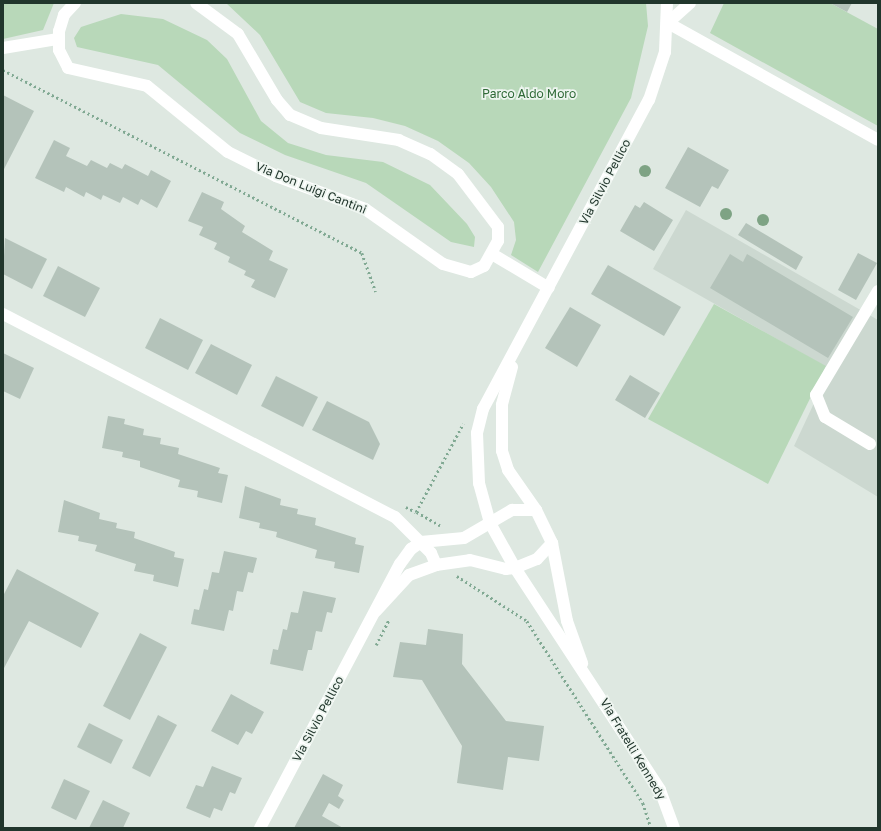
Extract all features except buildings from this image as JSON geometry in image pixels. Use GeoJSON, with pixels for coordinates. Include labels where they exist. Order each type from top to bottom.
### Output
{"type":"FeatureCollection","features":[{"type":"Feature","properties":{"kind":"street","name":"Via Don Luigi Cantini"},"geometry":{"type":"LineString","coordinates":[[73,4],[62,19],[58,39],[59,50],[68,68],[147,86],[228,152],[276,176],[365,208],[438,262],[474,272],[484,266],[492,254],[499,237],[498,227],[458,174],[430,154],[399,140],[321,128],[290,115],[277,100],[238,34],[196,3]]}},
{"type":"Feature","properties":{"kind":"street","name":"Via Silvio Pellico"},"geometry":{"type":"LineString","coordinates":[[515,568],[490,523],[479,483],[477,433],[483,409],[516,352],[649,100],[665,52],[668,23],[667,3]]}},
{"type":"Feature","properties":{"kind":"street"},"geometry":{"type":"LineString","coordinates":[[690,3],[668,23],[878,140]]}},
{"type":"Feature","properties":{"kind":"street"},"geometry":{"type":"LineString","coordinates":[[3,48],[58,39]]}},
{"type":"Feature","properties":{"kind":"street"},"geometry":{"type":"LineString","coordinates":[[492,254],[549,288]]}},
{"type":"Feature","properties":{"kind":"street"},"geometry":{"type":"LineString","coordinates":[[870,444],[825,416],[816,395],[878,290]]}},
{"type":"Feature","properties":{"kind":"street"},"geometry":{"type":"LineString","coordinates":[[3,314],[396,517],[421,542],[436,565]]}},
{"type":"Feature","properties":{"kind":"street","name":"Via Silvio Pellico"},"geometry":{"type":"LineString","coordinates":[[516,352],[502,405],[500,431],[508,470],[545,525]]}},
{"type":"Feature","properties":{"kind":"street"},"geometry":{"type":"LineString","coordinates":[[421,542],[464,538],[512,510],[536,510]]}},
{"type":"Feature","properties":{"kind":"street","name":"Via Fratelli Kennedy"},"geometry":{"type":"LineString","coordinates":[[545,525],[552,543],[567,621],[586,673]]}},
{"type":"Feature","properties":{"kind":"street","name":"Via Silvio Pellico"},"geometry":{"type":"LineString","coordinates":[[260,828],[400,564],[421,542]]}},
{"type":"Feature","properties":{"kind":"street","name":"Via Silvio Pellico"},"geometry":{"type":"LineString","coordinates":[[376,611],[409,575],[436,565],[470,560],[506,569],[515,568],[536,560],[552,543]]}},
{"type":"Feature","properties":{"kind":"street","name":"Via Fratelli Kennedy"},"geometry":{"type":"LineString","coordinates":[[515,568],[586,673],[660,790],[674,828]]}},
{"type":"Feature","properties":{"kind":"path"},"geometry":{"type":"LineString","coordinates":[[3,70],[362,253],[376,292]]}},
{"type":"Feature","properties":{"kind":"path"},"geometry":{"type":"LineString","coordinates":[[373,649],[392,615]]}},
{"type":"Feature","properties":{"kind":"shaded area"},"geometry":{"type":"Polygon","coordinates":[[[686,210],[878,320],[878,497],[794,446],[830,369],[653,269],[686,210]]]}},
{"type":"Feature","properties":{"kind":"green space"},"geometry":{"type":"Polygon","coordinates":[[[3,3],[54,3],[43,30],[3,39],[3,3]]]}},
{"type":"Feature","properties":{"kind":"green space","name":"Parco Aldo Moro"},"geometry":{"type":"Polygon","coordinates":[[[226,3],[646,3],[648,26],[631,98],[538,272],[511,255],[516,240],[514,222],[491,187],[469,163],[438,141],[405,126],[373,118],[326,113],[300,102],[260,35],[226,3]]]}},
{"type":"Feature","properties":{"kind":"green space"},"geometry":{"type":"Polygon","coordinates":[[[724,3],[830,3],[878,29],[878,126],[710,33],[724,3]]]}},
{"type":"Feature","properties":{"kind":"green space"},"geometry":{"type":"Polygon","coordinates":[[[121,14],[163,19],[207,40],[227,59],[261,121],[288,143],[326,155],[383,162],[430,185],[467,224],[475,237],[474,247],[451,242],[366,183],[285,155],[240,133],[158,65],[77,47],[74,38],[81,27],[121,14]]]}},
{"type":"Feature","properties":{"kind":"green space"},"geometry":{"type":"Polygon","coordinates":[[[714,304],[826,366],[768,484],[648,419],[714,304]]]}}]}
